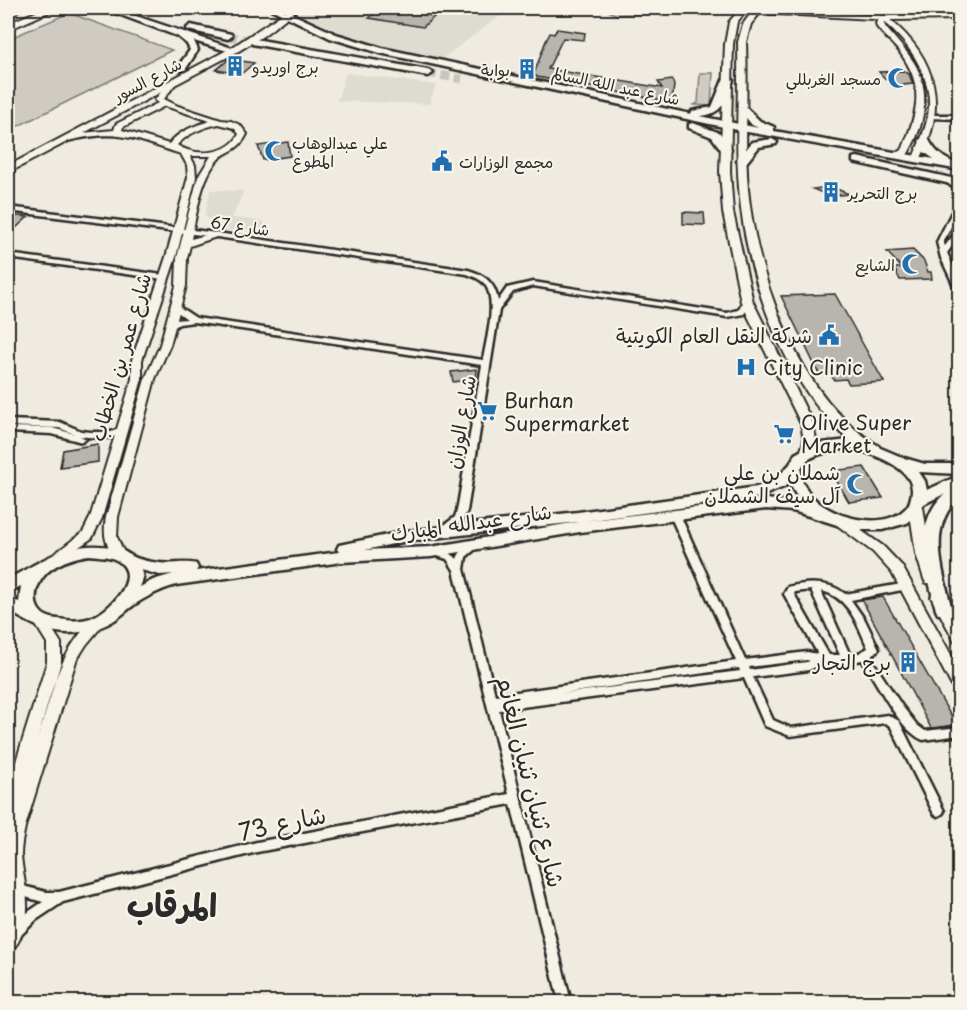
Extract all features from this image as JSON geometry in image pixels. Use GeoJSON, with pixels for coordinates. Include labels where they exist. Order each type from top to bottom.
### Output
{"type":"FeatureCollection","features":[{"type":"Feature","properties":{"kind":"highway"},"geometry":{"type":"LineString","coordinates":[[8,12],[18,8]]}},
{"type":"Feature","properties":{"kind":"highway"},"geometry":{"type":"LineString","coordinates":[[8,27],[53,8]]}},
{"type":"Feature","properties":{"kind":"highway"},"geometry":{"type":"LineString","coordinates":[[39,14],[62,8]]}},
{"type":"Feature","properties":{"kind":"main road"},"geometry":{"type":"LineString","coordinates":[[108,8],[187,40],[194,47],[193,54],[182,68]]}},
{"type":"Feature","properties":{"kind":"main road"},"geometry":{"type":"LineString","coordinates":[[108,8],[228,36]]}},
{"type":"Feature","properties":{"kind":"main road","name":"شارع السور"},"geometry":{"type":"LineString","coordinates":[[8,159],[222,47],[280,10],[296,8]]}},
{"type":"Feature","properties":{"kind":"main road"},"geometry":{"type":"LineString","coordinates":[[783,8],[846,16],[867,21],[882,30]]}},
{"type":"Feature","properties":{"kind":"main road"},"geometry":{"type":"LineString","coordinates":[[752,9],[743,32],[742,162],[753,252],[770,307],[794,358],[829,413],[853,438],[898,461],[925,469],[960,469]]}},
{"type":"Feature","properties":{"kind":"main road"},"geometry":{"type":"LineString","coordinates":[[806,454],[810,440],[807,424],[747,302],[728,212],[726,149],[730,30],[733,22],[752,9],[917,16]]}},
{"type":"Feature","properties":{"kind":"main road","name":"شارع السور"},"geometry":{"type":"LineString","coordinates":[[8,170],[234,50],[280,10]]}},
{"type":"Feature","properties":{"kind":"main road","name":"شارع عبد الله السالم"},"geometry":{"type":"LineString","coordinates":[[280,10],[333,36],[380,50],[653,109],[727,129]]}},
{"type":"Feature","properties":{"kind":"main road"},"geometry":{"type":"LineString","coordinates":[[846,16],[883,18],[960,16]]}},
{"type":"Feature","properties":{"kind":"main road"},"geometry":{"type":"LineString","coordinates":[[897,33],[904,23],[917,16]]}},
{"type":"Feature","properties":{"kind":"main road"},"geometry":{"type":"LineString","coordinates":[[168,31],[234,50]]}},
{"type":"Feature","properties":{"kind":"main road"},"geometry":{"type":"LineString","coordinates":[[255,42],[428,73]]}},
{"type":"Feature","properties":{"kind":"main road"},"geometry":{"type":"LineString","coordinates":[[728,68],[731,74],[732,95],[742,103],[760,126],[810,145],[903,166],[911,165],[916,160]]}},
{"type":"Feature","properties":{"kind":"main road","name":"شارع عبد الله السالم"},"geometry":{"type":"LineString","coordinates":[[462,79],[673,121],[810,145],[960,183]]}},
{"type":"Feature","properties":{"kind":"main road"},"geometry":{"type":"LineString","coordinates":[[653,109],[712,112],[719,107],[728,80]]}},
{"type":"Feature","properties":{"kind":"main road"},"geometry":{"type":"LineString","coordinates":[[634,113],[727,129]]}},
{"type":"Feature","properties":{"kind":"main road"},"geometry":{"type":"LineString","coordinates":[[673,121],[713,133],[720,138],[726,149]]}},
{"type":"Feature","properties":{"kind":"main road"},"geometry":{"type":"LineString","coordinates":[[742,132],[801,143],[826,144]]}},
{"type":"Feature","properties":{"kind":"main road","name":"شارع عبد الله السالم"},"geometry":{"type":"LineString","coordinates":[[742,132],[772,142],[826,144],[959,167]]}},
{"type":"Feature","properties":{"kind":"main road"},"geometry":{"type":"LineString","coordinates":[[924,140],[925,146],[932,154],[959,167]]}},
{"type":"Feature","properties":{"kind":"main road"},"geometry":{"type":"LineString","coordinates":[[742,162],[755,145],[772,142]]}},
{"type":"Feature","properties":{"kind":"main road"},"geometry":{"type":"LineString","coordinates":[[874,449],[841,444],[820,447],[806,454],[794,468],[793,479],[801,497],[826,516],[842,522],[861,525],[886,524],[901,519],[917,504],[960,480]]}},
{"type":"Feature","properties":{"kind":"main road"},"geometry":{"type":"LineString","coordinates":[[898,461],[911,472],[917,482],[917,504],[923,554],[944,610],[960,638]]}},
{"type":"Feature","properties":{"kind":"main road","name":"شارع عبدالله المبارك"},"geometry":{"type":"LineString","coordinates":[[126,603],[159,584],[176,579],[342,557],[402,555],[474,546],[523,530],[578,517],[759,492],[779,484],[794,468]]}},
{"type":"Feature","properties":{"kind":"main road"},"geometry":{"type":"LineString","coordinates":[[944,610],[933,551],[933,520],[939,506],[960,488]]}},
{"type":"Feature","properties":{"kind":"main road","name":"شارع عبدالله المبارك"},"geometry":{"type":"LineString","coordinates":[[123,558],[145,566],[175,570],[342,549],[398,537],[442,531],[580,527],[774,503],[794,506],[826,516]]}},
{"type":"Feature","properties":{"kind":"main road"},"geometry":{"type":"LineString","coordinates":[[842,522],[878,549],[897,570],[958,681]]}},
{"type":"Feature","properties":{"kind":"main road"},"geometry":{"type":"LineString","coordinates":[[398,537],[392,545],[395,551],[402,555]]}},
{"type":"Feature","properties":{"kind":"main road"},"geometry":{"type":"LineString","coordinates":[[8,586],[49,563],[89,550],[105,551],[123,558],[134,569],[136,580],[126,603],[113,614],[99,621],[66,627],[37,619],[8,604]]}},
{"type":"Feature","properties":{"kind":"main road"},"geometry":{"type":"LineString","coordinates":[[37,619],[26,606],[25,593],[31,579],[49,563]]}},
{"type":"Feature","properties":{"kind":"street"},"geometry":{"type":"LineString","coordinates":[[873,13],[883,18],[897,33],[921,62],[930,79],[933,90],[932,117],[916,160]]}},
{"type":"Feature","properties":{"kind":"street"},"geometry":{"type":"LineString","coordinates":[[883,18],[879,23],[882,30],[909,59],[919,79],[924,114],[932,117],[960,117]]}},
{"type":"Feature","properties":{"kind":"street"},"geometry":{"type":"LineString","coordinates":[[172,83],[160,95],[159,100],[164,104],[222,122]]}},
{"type":"Feature","properties":{"kind":"street"},"geometry":{"type":"LineString","coordinates":[[888,155],[904,153],[907,148],[920,115],[922,96]]}},
{"type":"Feature","properties":{"kind":"street"},"geometry":{"type":"LineString","coordinates":[[118,131],[119,126],[164,104]]}},
{"type":"Feature","properties":{"kind":"street"},"geometry":{"type":"LineString","coordinates":[[208,165],[191,165],[173,146],[177,140],[203,125],[222,122]]}},
{"type":"Feature","properties":{"kind":"street","name":"شارع عمر بن الخطاب"},"geometry":{"type":"LineString","coordinates":[[49,563],[88,535],[96,518],[137,379],[137,360],[141,346],[162,282],[202,177],[208,165],[221,152],[238,144],[243,134],[234,126],[222,122]]}},
{"type":"Feature","properties":{"kind":"street"},"geometry":{"type":"LineString","coordinates":[[63,140],[89,132],[118,131],[180,151],[202,154],[221,152]]}},
{"type":"Feature","properties":{"kind":"street","name":"شارع عمر بن الخطاب"},"geometry":{"type":"LineString","coordinates":[[123,558],[111,544],[108,535],[150,379],[165,345],[182,286],[182,258],[185,244],[183,229],[192,177],[191,165]]}},
{"type":"Feature","properties":{"kind":"street"},"geometry":{"type":"LineString","coordinates":[[947,180],[960,191]]}},
{"type":"Feature","properties":{"kind":"street"},"geometry":{"type":"LineString","coordinates":[[960,202],[940,245],[960,290]]}},
{"type":"Feature","properties":{"kind":"street","name":"شارع 67"},"geometry":{"type":"LineString","coordinates":[[8,203],[468,272]]}},
{"type":"Feature","properties":{"kind":"street","name":"شارع 67"},"geometry":{"type":"LineString","coordinates":[[8,209],[183,229]]}},
{"type":"Feature","properties":{"kind":"street"},"geometry":{"type":"LineString","coordinates":[[944,252],[960,230]]}},
{"type":"Feature","properties":{"kind":"street"},"geometry":{"type":"LineString","coordinates":[[185,244],[217,235]]}},
{"type":"Feature","properties":{"kind":"street"},"geometry":{"type":"LineString","coordinates":[[10,257],[171,282],[182,286]]}},
{"type":"Feature","properties":{"kind":"street","name":"شارع الوزان"},"geometry":{"type":"LineString","coordinates":[[442,531],[459,519],[462,511],[495,310],[493,288],[480,276],[468,272]]}},
{"type":"Feature","properties":{"kind":"street"},"geometry":{"type":"LineString","coordinates":[[495,310],[510,290],[533,284],[727,315],[741,312],[747,302]]}},
{"type":"Feature","properties":{"kind":"street"},"geometry":{"type":"LineString","coordinates":[[176,306],[194,320]]}},
{"type":"Feature","properties":{"kind":"street"},"geometry":{"type":"LineString","coordinates":[[169,329],[177,322],[194,320],[487,363]]}},
{"type":"Feature","properties":{"kind":"street"},"geometry":{"type":"LineString","coordinates":[[141,346],[152,351],[165,345]]}},
{"type":"Feature","properties":{"kind":"street"},"geometry":{"type":"LineString","coordinates":[[8,423],[60,425],[91,435],[112,435],[121,431]]}},
{"type":"Feature","properties":{"kind":"street"},"geometry":{"type":"LineString","coordinates":[[8,430],[52,431],[82,439],[111,440],[118,444]]}},
{"type":"Feature","properties":{"kind":"street"},"geometry":{"type":"LineString","coordinates":[[675,515],[765,717],[775,727],[798,731],[888,719],[895,724],[938,811]]}},
{"type":"Feature","properties":{"kind":"street"},"geometry":{"type":"LineString","coordinates":[[459,569],[462,556],[474,546]]}},
{"type":"Feature","properties":{"kind":"street"},"geometry":{"type":"LineString","coordinates":[[431,552],[450,557],[459,569]]}},
{"type":"Feature","properties":{"kind":"street","name":"شارع ثنيان ثنيان الغانم"},"geometry":{"type":"LineString","coordinates":[[459,569],[565,1002]]}},
{"type":"Feature","properties":{"kind":"street"},"geometry":{"type":"LineString","coordinates":[[846,597],[907,586]]}},
{"type":"Feature","properties":{"kind":"street"},"geometry":{"type":"LineString","coordinates":[[492,703],[744,669],[809,666],[824,659],[865,657],[874,648],[846,597],[837,591],[814,587],[790,589],[788,592],[824,659]]}},
{"type":"Feature","properties":{"kind":"street"},"geometry":{"type":"LineString","coordinates":[[814,587],[847,659]]}},
{"type":"Feature","properties":{"kind":"street"},"geometry":{"type":"LineString","coordinates":[[8,809],[54,662],[54,643],[37,619]]}},
{"type":"Feature","properties":{"kind":"street"},"geometry":{"type":"LineString","coordinates":[[9,943],[18,917],[13,851],[17,827],[69,660],[81,641],[99,621]]}},
{"type":"Feature","properties":{"kind":"street"},"geometry":{"type":"LineString","coordinates":[[865,657],[879,675],[910,726],[922,736],[960,731]]}},
{"type":"Feature","properties":{"kind":"street","name":"شارع 73"},"geometry":{"type":"LineString","coordinates":[[14,878],[46,897],[60,897],[257,848],[515,798]]}},
{"type":"Feature","properties":{"kind":"street","name":"شارع 73"},"geometry":{"type":"LineString","coordinates":[[9,943],[32,916],[60,897]]}},
{"type":"Feature","properties":{"kind":"shaded area"},"geometry":{"type":"Polygon","coordinates":[[[302,8],[511,8],[440,60],[356,39],[298,14],[302,8]]]}},
{"type":"Feature","properties":{"kind":"shaded area"},"geometry":{"type":"Polygon","coordinates":[[[603,8],[717,8],[698,12],[616,15],[603,8]]]}},
{"type":"Feature","properties":{"kind":"shaded area"},"geometry":{"type":"Polygon","coordinates":[[[69,13],[172,50],[8,131],[8,39],[69,13]]]}},
{"type":"Feature","properties":{"kind":"shaded area"},"geometry":{"type":"Polygon","coordinates":[[[346,73],[436,85],[429,104],[337,101],[346,73]]]}},
{"type":"Feature","properties":{"kind":"shaded area"},"geometry":{"type":"Polygon","coordinates":[[[700,73],[713,73],[711,106],[694,105],[698,103],[700,73]]]}},
{"type":"Feature","properties":{"kind":"shaded area"},"geometry":{"type":"Polygon","coordinates":[[[210,190],[244,191],[232,218],[264,221],[265,226],[259,229],[238,231],[218,228],[205,216],[210,190]]]}},
{"type":"Feature","properties":{"kind":"building"},"geometry":{"type":"Polygon","coordinates":[[[382,8],[435,16],[423,27],[369,18],[382,8]]]}},
{"type":"Feature","properties":{"kind":"building"},"geometry":{"type":"Polygon","coordinates":[[[557,29],[585,33],[584,40],[563,38],[548,69],[662,88],[658,82],[672,80],[674,85],[672,102],[537,77],[534,74],[545,43],[550,33],[554,34],[557,29]]]}},
{"type":"Feature","properties":{"kind":"building","name":"برج اوريدو"},"geometry":{"type":"Polygon","coordinates":[[[229,59],[254,63],[241,74],[216,70],[229,59]]]}},
{"type":"Feature","properties":{"kind":"building","name":"مسجد الغربللي"},"geometry":{"type":"Polygon","coordinates":[[[904,71],[909,74],[913,84],[892,86],[879,72],[904,71]]]}},
{"type":"Feature","properties":{"kind":"building","name":"علي عبدالوهاب المطوع"},"geometry":{"type":"Polygon","coordinates":[[[288,142],[290,156],[263,160],[258,146],[288,142]]]}},
{"type":"Feature","properties":{"kind":"building"},"geometry":{"type":"Polygon","coordinates":[[[828,187],[849,194],[830,196],[813,189],[828,187]]]}},
{"type":"Feature","properties":{"kind":"building"},"geometry":{"type":"Polygon","coordinates":[[[683,212],[704,213],[705,225],[683,224],[683,212]]]}},
{"type":"Feature","properties":{"kind":"building"},"geometry":{"type":"Polygon","coordinates":[[[8,215],[28,217],[8,235],[8,215]]]}},
{"type":"Feature","properties":{"kind":"building","name":"الشايع"},"geometry":{"type":"Polygon","coordinates":[[[913,250],[924,261],[928,272],[931,272],[932,279],[900,280],[894,268],[902,268],[887,252],[913,250]]]}},
{"type":"Feature","properties":{"kind":"building","name":"شركة النقل العام الكويتية"},"geometry":{"type":"Polygon","coordinates":[[[835,294],[884,382],[849,384],[846,379],[834,380],[830,373],[819,374],[781,296],[835,294]]]}},
{"type":"Feature","properties":{"kind":"building"},"geometry":{"type":"Polygon","coordinates":[[[477,369],[476,379],[453,382],[451,372],[477,369]]]}},
{"type":"Feature","properties":{"kind":"building"},"geometry":{"type":"Polygon","coordinates":[[[98,444],[98,462],[60,467],[63,450],[98,444]]]}},
{"type":"Feature","properties":{"kind":"building","name":"شملان بن علي آل سيف الشملان"},"geometry":{"type":"Polygon","coordinates":[[[864,467],[883,498],[849,502],[831,471],[864,467]]]}},
{"type":"Feature","properties":{"kind":"building","name":"برج التجار"},"geometry":{"type":"Polygon","coordinates":[[[883,597],[956,725],[931,728],[862,600],[883,597]]]}},
{"type":"Feature","properties":{"kind":"tunnel"},"geometry":{"type":"LineString","coordinates":[[228,36],[255,42]]}},
{"type":"Feature","properties":{"kind":"tunnel"},"geometry":{"type":"LineString","coordinates":[[428,73],[462,79]]}},
{"type":"Feature","properties":{"kind":"place","name":"برج اوريدو"},"geometry":{"type":"Point","coordinates":[235,66]}},
{"type":"Feature","properties":{"kind":"place","name":"بوابة"},"geometry":{"type":"Point","coordinates":[527,69]}},
{"type":"Feature","properties":{"kind":"place","name":"مسجد الغربللي"},"geometry":{"type":"Point","coordinates":[898,78]}},
{"type":"Feature","properties":{"kind":"place","name":"علي عبدالوهاب المطوع"},"geometry":{"type":"Point","coordinates":[275,151]}},
{"type":"Feature","properties":{"kind":"place","name":"مجمع الوزارات"},"geometry":{"type":"Point","coordinates":[442,161]}},
{"type":"Feature","properties":{"kind":"place","name":"برج التحرير"},"geometry":{"type":"Point","coordinates":[831,192]}},
{"type":"Feature","properties":{"kind":"place","name":"الشايع"},"geometry":{"type":"Point","coordinates":[912,264]}},
{"type":"Feature","properties":{"kind":"place","name":"شركة النقل العام الكويتية"},"geometry":{"type":"Point","coordinates":[829,335]}},
{"type":"Feature","properties":{"kind":"place","name":"City Clinic"},"geometry":{"type":"Point","coordinates":[746,367]}},
{"type":"Feature","properties":{"kind":"place","name":"Burhan Supermarket"},"geometry":{"type":"Point","coordinates":[487,411]}},
{"type":"Feature","properties":{"kind":"place","name":"Olive Super Market"},"geometry":{"type":"Point","coordinates":[784,434]}},
{"type":"Feature","properties":{"kind":"place","name":"شملان بن علي آل سيف الشملان"},"geometry":{"type":"Point","coordinates":[857,484]}},
{"type":"Feature","properties":{"kind":"place","name":"برج التجار"},"geometry":{"type":"Point","coordinates":[908,662]}},
{"type":"Feature","properties":{"kind":"district","name":"المرقاب"},"geometry":{"type":"Point","coordinates":[172,904]}}]}
